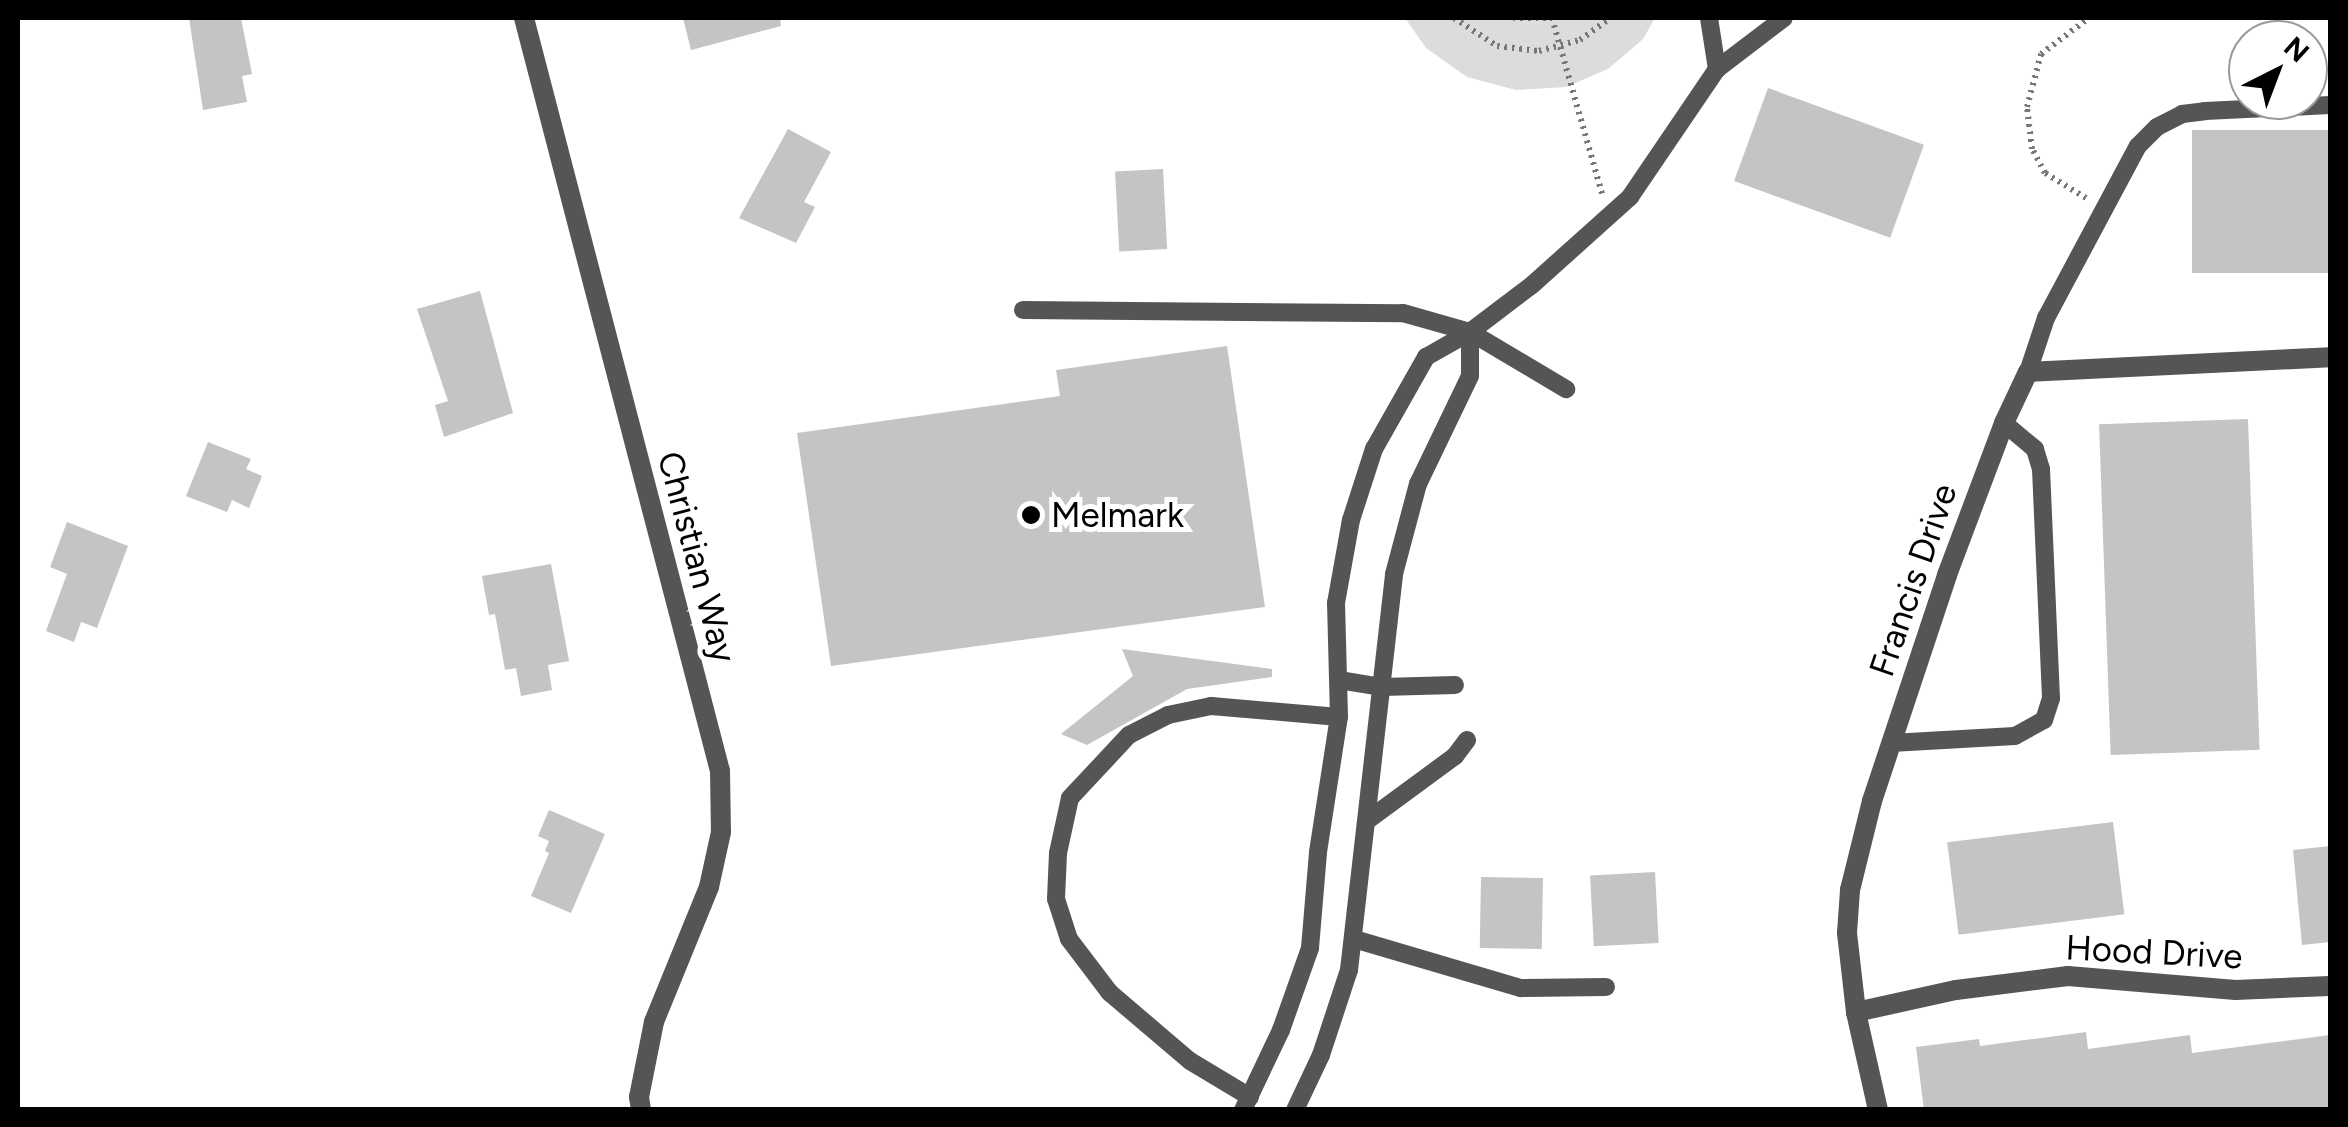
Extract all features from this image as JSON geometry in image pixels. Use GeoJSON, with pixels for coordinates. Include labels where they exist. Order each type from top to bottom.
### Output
{"type":"FeatureCollection","features":[{"type":"Feature","properties":{"kind":"street","name":"Christian Way"},"geometry":{"type":"LineString","coordinates":[[524,18],[720,771],[721,832],[709,887],[654,1022],[639,1097],[642,1110]]}},
{"type":"Feature","properties":{"kind":"street"},"geometry":{"type":"LineString","coordinates":[[2028,372],[2330,357]]}},
{"type":"Feature","properties":{"kind":"street","name":"Francis Drive"},"geometry":{"type":"LineString","coordinates":[[1878,1110],[1856,1012],[1847,933],[1850,890],[1891,743],[2004,423],[2028,372]]}},
{"type":"Feature","properties":{"kind":"street","name":"Hood Drive"},"geometry":{"type":"LineString","coordinates":[[1856,1012],[1956,990],[2068,976],[2235,990],[2330,986]]}},
{"type":"Feature","properties":{"kind":"lane"},"geometry":{"type":"LineString","coordinates":[[1709,18],[1716,69]]}},
{"type":"Feature","properties":{"kind":"lane"},"geometry":{"type":"LineString","coordinates":[[1339,717],[1212,706],[1168,716],[1129,735],[1070,798],[1058,853],[1056,899],[1069,939],[1110,994],[1246,1103],[1281,1030],[1310,948],[1318,852],[1339,717],[1336,602],[1351,520],[1374,449],[1426,358],[1470,332],[1630,197],[1716,69],[1784,18]]}},
{"type":"Feature","properties":{"kind":"lane"},"geometry":{"type":"LineString","coordinates":[[2028,372],[2046,318],[2138,146],[2158,127],[2182,114],[2330,105]]}},
{"type":"Feature","properties":{"kind":"lane"},"geometry":{"type":"LineString","coordinates":[[1022,310],[1402,312],[1470,332],[1566,389]]}},
{"type":"Feature","properties":{"kind":"lane"},"geometry":{"type":"LineString","coordinates":[[1295,1110],[1322,1054],[1349,970],[1394,574],[1418,484],[1470,376],[1470,332]]}},
{"type":"Feature","properties":{"kind":"lane"},"geometry":{"type":"LineString","coordinates":[[1891,743],[2015,736],[2044,720],[2051,698],[2041,469],[2035,450],[2004,423]]}},
{"type":"Feature","properties":{"kind":"lane"},"geometry":{"type":"LineString","coordinates":[[1339,680],[1382,686],[1455,685]]}},
{"type":"Feature","properties":{"kind":"lane"},"geometry":{"type":"LineString","coordinates":[[1368,820],[1455,756],[1466,740]]}},
{"type":"Feature","properties":{"kind":"lane"},"geometry":{"type":"LineString","coordinates":[[1354,939],[1521,988],[1606,987]]}},
{"type":"Feature","properties":{"kind":"path"},"geometry":{"type":"LineString","coordinates":[[1454,18],[1497,46],[1539,51],[1580,40],[1610,18]]}},
{"type":"Feature","properties":{"kind":"path"},"geometry":{"type":"LineString","coordinates":[[1513,18],[1551,18],[1609,216]]}},
{"type":"Feature","properties":{"kind":"path"},"geometry":{"type":"LineString","coordinates":[[2088,18],[2041,54],[2027,107],[2032,149],[2045,174],[2104,210]]}},
{"type":"Feature","properties":{"kind":"shaded area"},"geometry":{"type":"Polygon","coordinates":[[[1405,18],[1655,18],[1643,39],[1608,69],[1566,87],[1516,90],[1467,77],[1426,48],[1405,18]]]}},
{"type":"Feature","properties":{"kind":"building"},"geometry":{"type":"Polygon","coordinates":[[[189,18],[241,18],[252,74],[242,76],[247,102],[203,110],[189,18]]]}},
{"type":"Feature","properties":{"kind":"building"},"geometry":{"type":"Polygon","coordinates":[[[683,18],[780,18],[781,26],[691,50],[683,18]]]}},
{"type":"Feature","properties":{"kind":"building"},"geometry":{"type":"Polygon","coordinates":[[[1768,88],[1924,145],[1890,238],[1734,181],[1768,88]]]}},
{"type":"Feature","properties":{"kind":"building"},"geometry":{"type":"Polygon","coordinates":[[[788,129],[831,152],[804,202],[815,207],[796,243],[739,218],[788,129]]]}},
{"type":"Feature","properties":{"kind":"building"},"geometry":{"type":"Polygon","coordinates":[[[2192,130],[2330,130],[2330,273],[2192,273],[2192,130]]]}},
{"type":"Feature","properties":{"kind":"building"},"geometry":{"type":"Polygon","coordinates":[[[1163,169],[1167,249],[1119,251],[1115,172],[1163,169]]]}},
{"type":"Feature","properties":{"kind":"building"},"geometry":{"type":"Polygon","coordinates":[[[480,291],[513,413],[444,437],[435,405],[448,401],[417,309],[480,291]]]}},
{"type":"Feature","properties":{"kind":"building","name":"Melmark"},"geometry":{"type":"Polygon","coordinates":[[[1227,346],[1265,607],[831,666],[797,433],[1060,396],[1056,370],[1227,346]]]}},
{"type":"Feature","properties":{"kind":"building"},"geometry":{"type":"Polygon","coordinates":[[[2248,419],[2260,750],[2111,755],[2099,424],[2248,419]]]}},
{"type":"Feature","properties":{"kind":"building"},"geometry":{"type":"Polygon","coordinates":[[[208,442],[251,459],[246,469],[262,476],[249,508],[232,500],[227,512],[186,496],[208,442]]]}},
{"type":"Feature","properties":{"kind":"building"},"geometry":{"type":"Polygon","coordinates":[[[67,522],[128,546],[97,628],[81,622],[74,642],[46,631],[67,574],[50,567],[67,522]]]}},
{"type":"Feature","properties":{"kind":"building"},"geometry":{"type":"Polygon","coordinates":[[[551,564],[569,661],[548,665],[552,690],[521,696],[516,668],[505,670],[495,614],[489,615],[482,576],[551,564]]]}},
{"type":"Feature","properties":{"kind":"building"},"geometry":{"type":"Polygon","coordinates":[[[1122,649],[1272,669],[1272,677],[1187,689],[1087,745],[1061,734],[1133,676],[1122,649]]]}},
{"type":"Feature","properties":{"kind":"building"},"geometry":{"type":"Polygon","coordinates":[[[549,810],[605,834],[571,913],[531,896],[549,853],[545,851],[549,841],[538,836],[549,810]]]}},
{"type":"Feature","properties":{"kind":"building"},"geometry":{"type":"Polygon","coordinates":[[[2113,822],[2124,914],[1959,935],[1947,842],[2113,822]]]}},
{"type":"Feature","properties":{"kind":"building"},"geometry":{"type":"Polygon","coordinates":[[[2330,846],[2330,942],[2302,945],[2293,850],[2330,846]]]}},
{"type":"Feature","properties":{"kind":"building"},"geometry":{"type":"Polygon","coordinates":[[[1655,872],[1659,943],[1594,946],[1590,875],[1655,872]]]}},
{"type":"Feature","properties":{"kind":"building"},"geometry":{"type":"Polygon","coordinates":[[[1481,877],[1543,878],[1542,949],[1480,948],[1481,877]]]}},
{"type":"Feature","properties":{"kind":"building"},"geometry":{"type":"Polygon","coordinates":[[[2086,1032],[2088,1049],[2190,1035],[2192,1053],[2330,1035],[2330,1110],[1924,1110],[1916,1047],[1979,1039],[1980,1046],[2086,1032]]]}},
{"type":"Feature","properties":{"kind":"place","name":"Melmark"},"geometry":{"type":"Point","coordinates":[1031,515]}}]}
